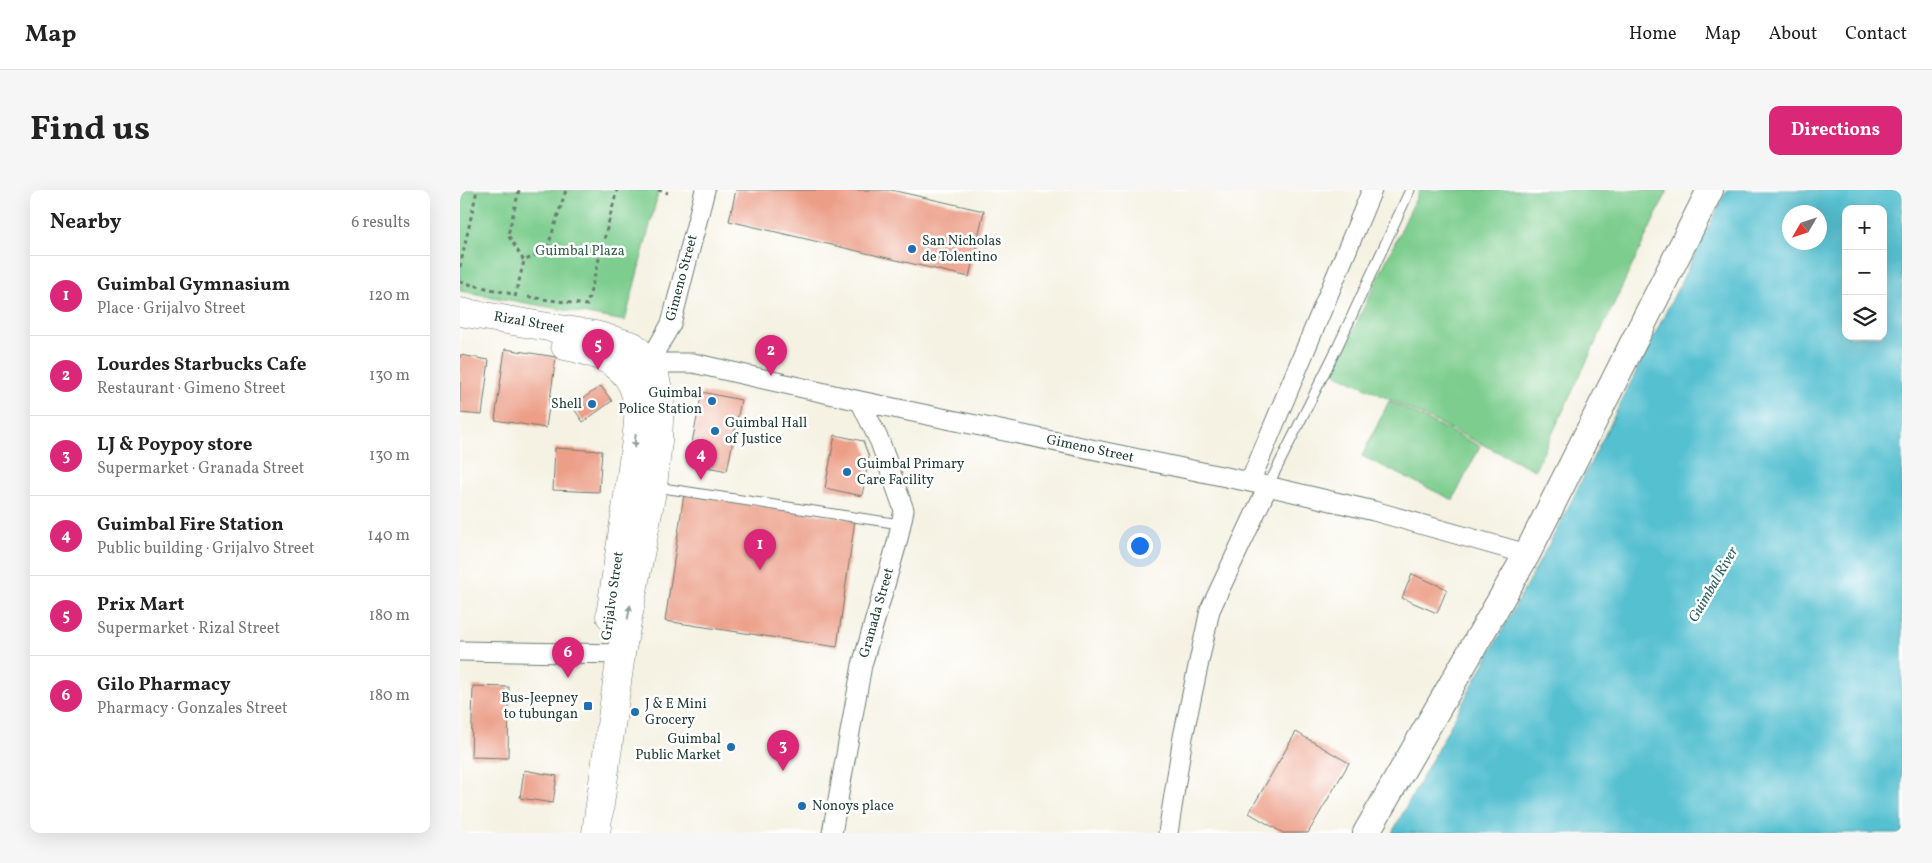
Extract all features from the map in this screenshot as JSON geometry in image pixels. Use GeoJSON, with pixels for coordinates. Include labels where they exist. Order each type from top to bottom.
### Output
{"type":"FeatureCollection","features":[{"type":"Feature","properties":{"kind":"main road","name":"Rizal Street"},"geometry":{"type":"LineString","coordinates":[[460,312],[512,307],[633,346],[649,362]]}},
{"type":"Feature","properties":{"kind":"main road","name":"Rizal Street"},"geometry":{"type":"LineString","coordinates":[[460,330],[579,348],[616,365]]}},
{"type":"Feature","properties":{"kind":"main road","name":"Grijalvo Street"},"geometry":{"type":"LineString","coordinates":[[641,485],[658,442],[660,399],[656,376],[649,362]]}},
{"type":"Feature","properties":{"kind":"main road","name":"Grijalvo Street"},"geometry":{"type":"LineString","coordinates":[[579,833],[613,653],[641,485],[638,408],[633,387],[627,375],[616,365]]}},
{"type":"Feature","properties":{"kind":"main road","name":"Grijalvo Street"},"geometry":{"type":"LineString","coordinates":[[596,833],[613,653]]}},
{"type":"Feature","properties":{"kind":"street","name":"Gimeno Street"},"geometry":{"type":"LineString","coordinates":[[649,362],[671,324],[705,190]]}},
{"type":"Feature","properties":{"kind":"street"},"geometry":{"type":"LineString","coordinates":[[1168,833],[1183,737],[1210,610],[1372,190]]}},
{"type":"Feature","properties":{"kind":"street"},"geometry":{"type":"LineString","coordinates":[[1366,833],[1527,554],[1710,190]]}},
{"type":"Feature","properties":{"kind":"street","name":"Gimeno Street"},"geometry":{"type":"LineString","coordinates":[[616,365],[649,362],[693,363],[860,401],[1259,484],[1374,511],[1527,554]]}},
{"type":"Feature","properties":{"kind":"street","name":"Granada Street"},"geometry":{"type":"LineString","coordinates":[[832,833],[862,666],[897,543],[904,510],[880,442],[860,401]]}},
{"type":"Feature","properties":{"kind":"street"},"geometry":{"type":"LineString","coordinates":[[460,650],[613,653]]}},
{"type":"Feature","properties":{"kind":"lane"},"geometry":{"type":"LineString","coordinates":[[1259,484],[1337,348],[1410,190]]}},
{"type":"Feature","properties":{"kind":"lane"},"geometry":{"type":"LineString","coordinates":[[641,485],[900,524]]}},
{"type":"Feature","properties":{"kind":"path"},"geometry":{"type":"LineString","coordinates":[[460,267],[477,190]]}},
{"type":"Feature","properties":{"kind":"path"},"geometry":{"type":"LineString","coordinates":[[512,307],[524,261],[508,235],[519,190]]}},
{"type":"Feature","properties":{"kind":"path"},"geometry":{"type":"LineString","coordinates":[[524,261],[547,249],[566,190]]}},
{"type":"Feature","properties":{"kind":"path"},"geometry":{"type":"LineString","coordinates":[[460,282],[512,307],[587,305],[617,190]]}},
{"type":"Feature","properties":{"kind":"path"},"geometry":{"type":"LineString","coordinates":[[658,190],[668,192]]}},
{"type":"Feature","properties":{"kind":"green space","name":"Guimbal Plaza"},"geometry":{"type":"Polygon","coordinates":[[[460,190],[659,190],[625,321],[460,291],[460,190]]]}},
{"type":"Feature","properties":{"kind":"green space"},"geometry":{"type":"Polygon","coordinates":[[[1420,190],[1668,190],[1535,470],[1333,372],[1420,190]]]}},
{"type":"Feature","properties":{"kind":"green space"},"geometry":{"type":"Polygon","coordinates":[[[1389,401],[1480,446],[1453,500],[1362,456],[1389,401]]]}},
{"type":"Feature","properties":{"kind":"water","name":"Guimbal River"},"geometry":{"type":"Polygon","coordinates":[[[1727,190],[1902,190],[1902,833],[1392,833],[1562,520],[1727,190]]]}},
{"type":"Feature","properties":{"kind":"building","name":"San Nicholas de Tolentino"},"geometry":{"type":"Polygon","coordinates":[[[736,190],[891,190],[984,211],[969,277],[729,221],[736,190]]]}},
{"type":"Feature","properties":{"kind":"building"},"geometry":{"type":"Polygon","coordinates":[[[505,349],[556,357],[546,428],[495,420],[505,349]]]}},
{"type":"Feature","properties":{"kind":"building"},"geometry":{"type":"Polygon","coordinates":[[[460,355],[489,360],[482,415],[460,413],[460,355]]]}},
{"type":"Feature","properties":{"kind":"building","name":"Shell"},"geometry":{"type":"Polygon","coordinates":[[[601,386],[612,401],[583,422],[572,406],[601,386]]]}},
{"type":"Feature","properties":{"kind":"building","name":"Guimbal Hall of Justice"},"geometry":{"type":"Polygon","coordinates":[[[702,392],[741,400],[727,471],[688,463],[702,392]]]}},
{"type":"Feature","properties":{"kind":"building","name":"Guimbal Primary Care Facility"},"geometry":{"type":"Polygon","coordinates":[[[835,435],[863,441],[869,457],[862,496],[825,488],[835,435]]]}},
{"type":"Feature","properties":{"kind":"building"},"geometry":{"type":"Polygon","coordinates":[[[555,448],[602,451],[599,492],[553,490],[555,448]]]}},
{"type":"Feature","properties":{"kind":"building"},"geometry":{"type":"Polygon","coordinates":[[[684,494],[855,520],[837,647],[665,621],[684,494]]]}},
{"type":"Feature","properties":{"kind":"building"},"geometry":{"type":"Polygon","coordinates":[[[1412,574],[1447,589],[1437,613],[1402,598],[1412,574]]]}},
{"type":"Feature","properties":{"kind":"building"},"geometry":{"type":"Polygon","coordinates":[[[473,686],[509,687],[508,758],[471,757],[473,686]]]}},
{"type":"Feature","properties":{"kind":"building"},"geometry":{"type":"Polygon","coordinates":[[[1296,732],[1349,763],[1308,833],[1283,833],[1249,813],[1296,732]]]}},
{"type":"Feature","properties":{"kind":"building"},"geometry":{"type":"Polygon","coordinates":[[[524,770],[557,776],[553,803],[520,798],[524,770]]]}},
{"type":"Feature","properties":{"kind":"place","name":"San Nicholas de Tolentino"},"geometry":{"type":"Point","coordinates":[912,249]}},
{"type":"Feature","properties":{"kind":"place","name":"Prix Mart"},"geometry":{"type":"Point","coordinates":[598,370]}},
{"type":"Feature","properties":{"kind":"place","name":"Lourdes Starbucks Cafe"},"geometry":{"type":"Point","coordinates":[771,376]}},
{"type":"Feature","properties":{"kind":"place","name":"Guimbal Police Station"},"geometry":{"type":"Point","coordinates":[712,401]}},
{"type":"Feature","properties":{"kind":"place","name":"Shell"},"geometry":{"type":"Point","coordinates":[592,404]}},
{"type":"Feature","properties":{"kind":"place","name":"Guimbal Hall of Justice"},"geometry":{"type":"Point","coordinates":[715,431]}},
{"type":"Feature","properties":{"kind":"place","name":"Guimbal Primary Care Facility"},"geometry":{"type":"Point","coordinates":[847,472]}},
{"type":"Feature","properties":{"kind":"place","name":"Guimbal Fire Station"},"geometry":{"type":"Point","coordinates":[701,480]}},
{"type":"Feature","properties":{"kind":"place","name":"Guimbal Gymnasium"},"geometry":{"type":"Point","coordinates":[760,570]}},
{"type":"Feature","properties":{"kind":"place","name":"Gilo Pharmacy"},"geometry":{"type":"Point","coordinates":[568,678]}},
{"type":"Feature","properties":{"kind":"place","name":"Bus-Jeepney to tubungan"},"geometry":{"type":"Point","coordinates":[588,706]}},
{"type":"Feature","properties":{"kind":"place","name":"J & E Mini Grocery"},"geometry":{"type":"Point","coordinates":[635,712]}},
{"type":"Feature","properties":{"kind":"place","name":"Guimbal Public Market"},"geometry":{"type":"Point","coordinates":[731,747]}},
{"type":"Feature","properties":{"kind":"place","name":"LJ & Poypoy store"},"geometry":{"type":"Point","coordinates":[783,771]}},
{"type":"Feature","properties":{"kind":"place","name":"Nonoys place"},"geometry":{"type":"Point","coordinates":[802,806]}}]}
